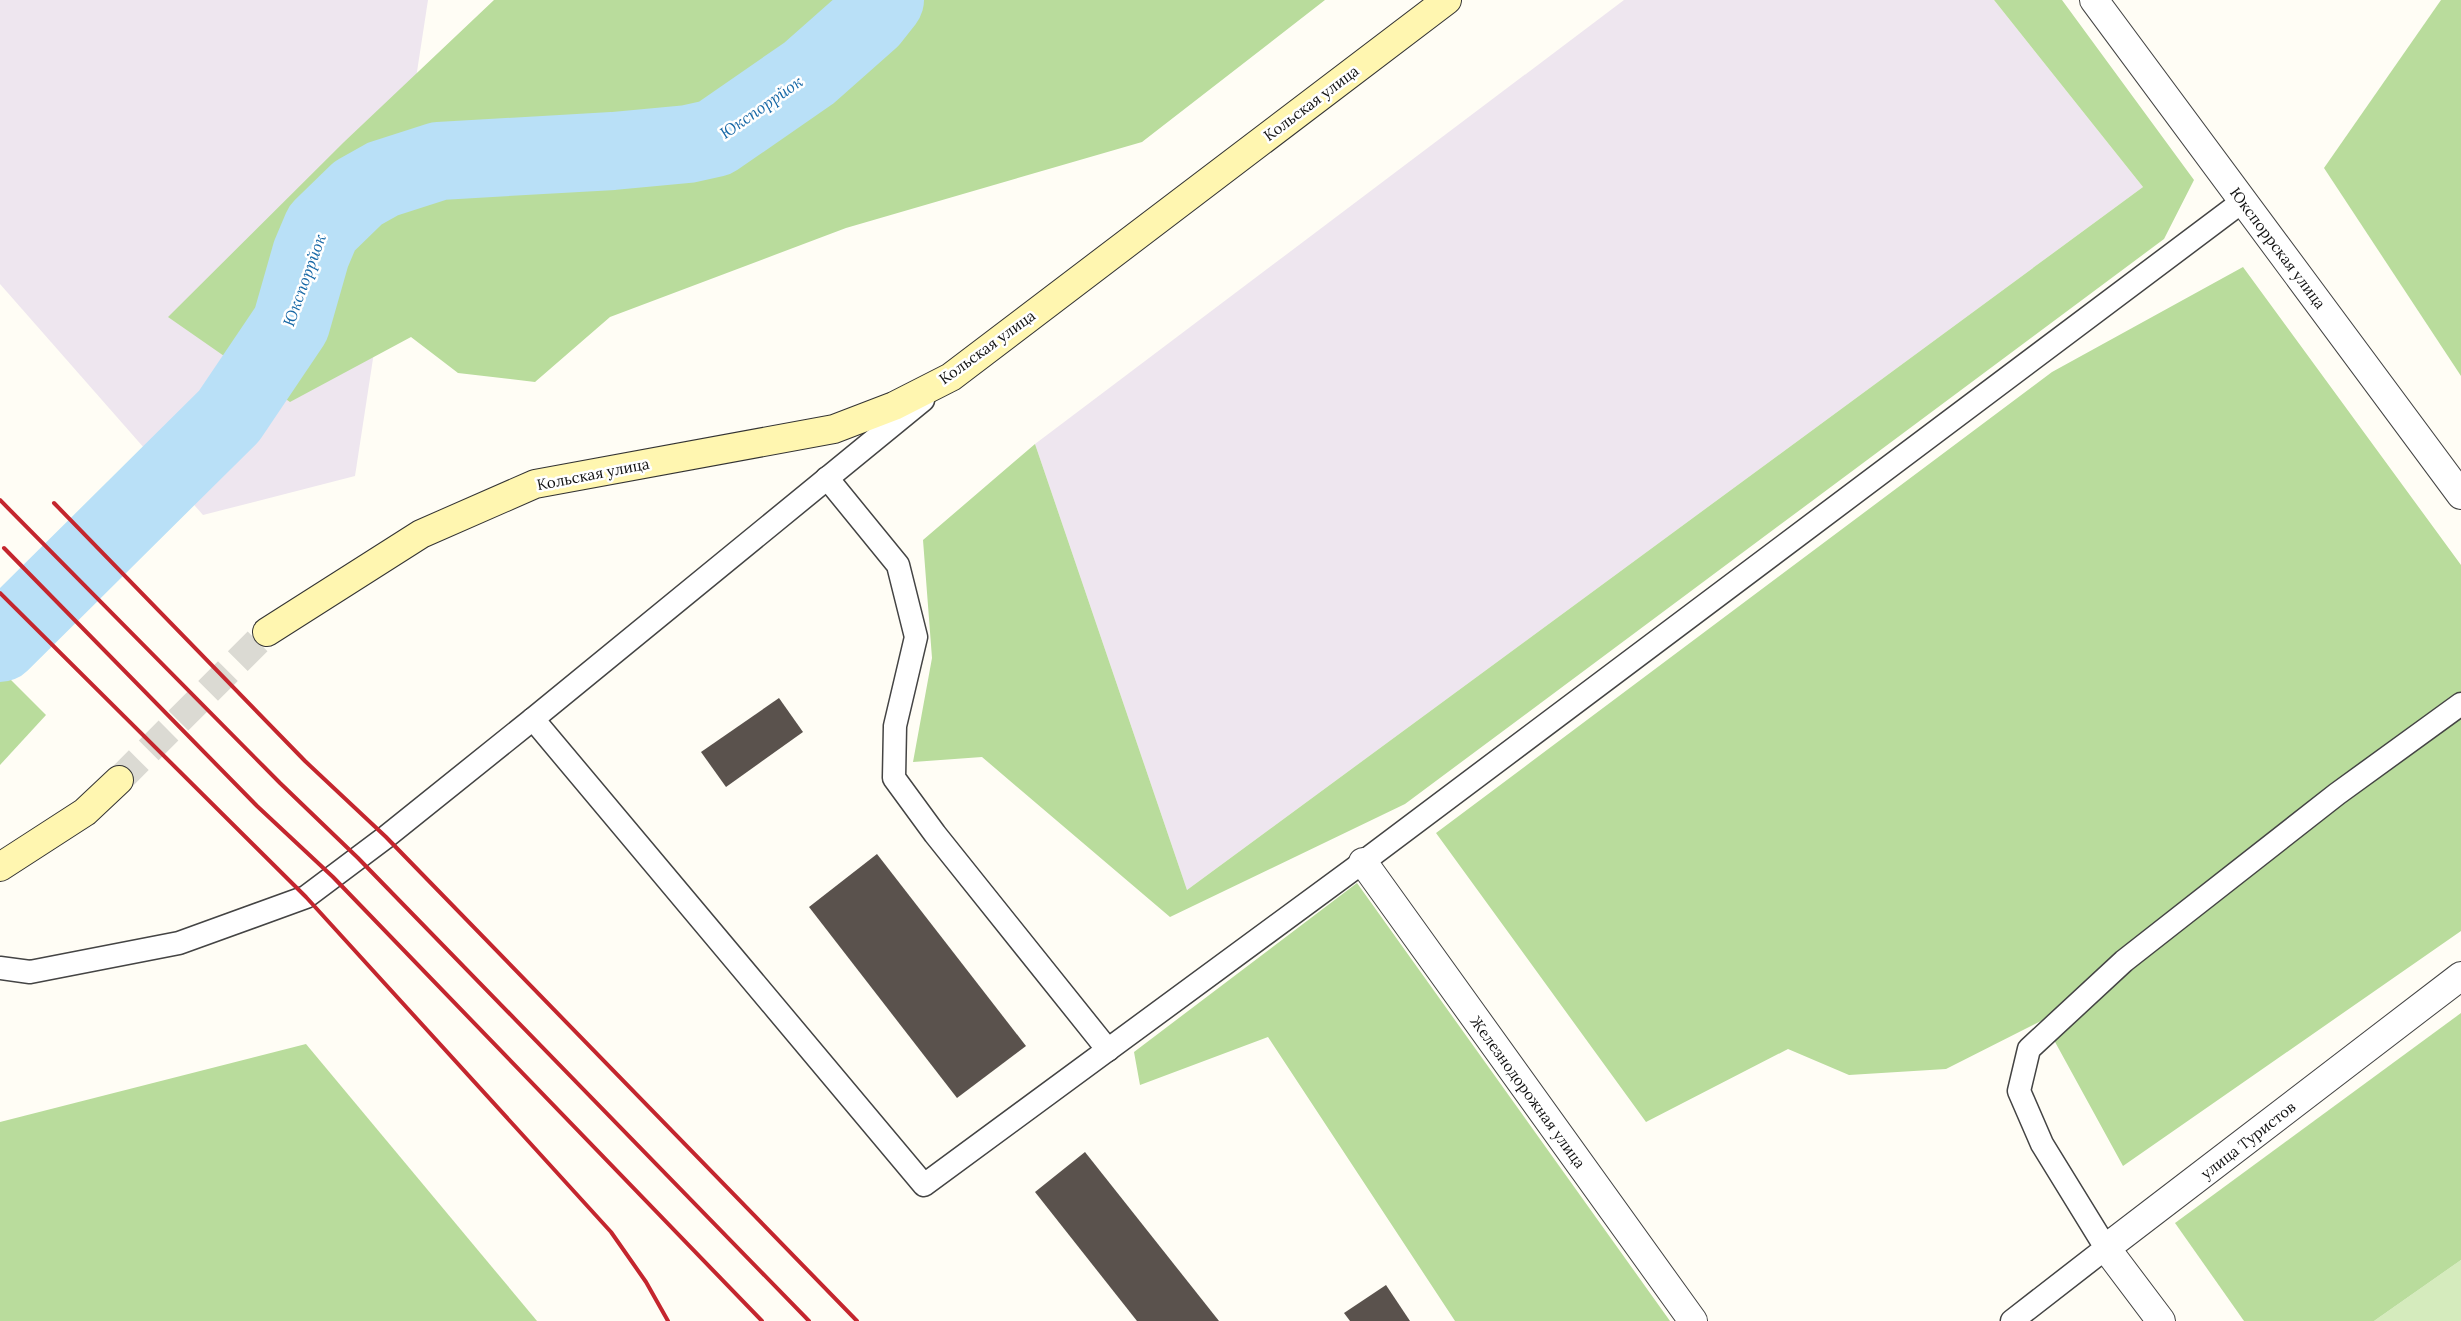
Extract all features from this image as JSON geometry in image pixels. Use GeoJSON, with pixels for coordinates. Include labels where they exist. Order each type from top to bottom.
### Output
{"type":"FeatureCollection","features":[{"type":"Feature","properties":{"kind":"street","name":"Кольская улица"},"geometry":{"type":"LineString","coordinates":[[267,632],[421,534],[535,484],[834,428],[894,406],[951,377],[1447,0]]}},
{"type":"Feature","properties":{"kind":"street","name":"Юкспоррская улица"},"geometry":{"type":"LineString","coordinates":[[2094,0],[2461,495]]}},
{"type":"Feature","properties":{"kind":"street"},"geometry":{"type":"LineString","coordinates":[[0,868],[86,812],[119,780]]}},
{"type":"Feature","properties":{"kind":"street","name":"Железнодорожная улица"},"geometry":{"type":"LineString","coordinates":[[1362,862],[1693,1321]]}},
{"type":"Feature","properties":{"kind":"street","name":"улица Туристов"},"geometry":{"type":"LineString","coordinates":[[2106,1248],[2461,976]]}},
{"type":"Feature","properties":{"kind":"street"},"geometry":{"type":"LineString","coordinates":[[2106,1248],[2161,1321]]}},
{"type":"Feature","properties":{"kind":"lane"},"geometry":{"type":"LineString","coordinates":[[533,719],[924,1185],[1362,862],[2243,201]]}},
{"type":"Feature","properties":{"kind":"lane"},"geometry":{"type":"LineString","coordinates":[[0,968],[30,972],[179,943],[306,897],[386,837],[533,719],[951,377]]}},
{"type":"Feature","properties":{"kind":"lane"},"geometry":{"type":"LineString","coordinates":[[827,478],[898,565],[916,637],[895,726],[894,778],[936,834],[1108,1050]]}},
{"type":"Feature","properties":{"kind":"lane"},"geometry":{"type":"LineString","coordinates":[[2012,1321],[2106,1248],[2042,1144],[2019,1091],[2029,1049],[2132,955],[2338,794],[2461,704]]}},
{"type":"Feature","properties":{"kind":"shaded area"},"geometry":{"type":"Polygon","coordinates":[[[0,0],[428,0],[355,476],[203,515],[0,284],[0,0]]]}},
{"type":"Feature","properties":{"kind":"shaded area"},"geometry":{"type":"Polygon","coordinates":[[[1624,0],[1994,0],[2143,187],[1187,890],[1035,444],[1624,0]]]}},
{"type":"Feature","properties":{"kind":"green space"},"geometry":{"type":"Polygon","coordinates":[[[494,0],[1325,0],[1142,142],[846,228],[610,317],[535,382],[458,373],[411,337],[290,402],[168,317],[344,142],[494,0]]]}},
{"type":"Feature","properties":{"kind":"green space"},"geometry":{"type":"Polygon","coordinates":[[[1994,0],[2062,0],[2194,180],[2164,239],[1405,804],[1170,917],[982,757],[913,762],[932,658],[923,540],[1035,444],[1187,890],[2143,187],[1994,0]]]}},
{"type":"Feature","properties":{"kind":"green space"},"geometry":{"type":"Polygon","coordinates":[[[2441,0],[2461,0],[2461,376],[2324,168],[2441,0]]]}},
{"type":"Feature","properties":{"kind":"green space"},"geometry":{"type":"Polygon","coordinates":[[[2243,267],[2461,565],[2461,931],[2123,1166],[2043,1020],[1946,1069],[1849,1075],[1788,1049],[1646,1122],[1436,833],[2052,372],[2243,267]]]}},
{"type":"Feature","properties":{"kind":"green space"},"geometry":{"type":"Polygon","coordinates":[[[0,669],[46,715],[0,765],[0,669]]]}},
{"type":"Feature","properties":{"kind":"green space"},"geometry":{"type":"Polygon","coordinates":[[[1357,883],[1670,1321],[1455,1321],[1268,1037],[1140,1085],[1134,1052],[1357,883]]]}},
{"type":"Feature","properties":{"kind":"green space"},"geometry":{"type":"Polygon","coordinates":[[[2461,1013],[2461,1260],[2374,1321],[2244,1321],[2175,1223],[2461,1013]]]}},
{"type":"Feature","properties":{"kind":"green space"},"geometry":{"type":"Polygon","coordinates":[[[306,1044],[537,1321],[0,1321],[0,1122],[306,1044]]]}},
{"type":"Feature","properties":{"kind":"green space"},"geometry":{"type":"Polygon","coordinates":[[[2461,1260],[2461,1321],[2374,1321],[2461,1260]]]}},
{"type":"Feature","properties":{"kind":"building"},"geometry":{"type":"Polygon","coordinates":[[[779,698],[803,732],[726,787],[701,752],[779,698]]]}},
{"type":"Feature","properties":{"kind":"building"},"geometry":{"type":"Polygon","coordinates":[[[877,854],[1026,1046],[957,1098],[809,907],[877,854]]]}},
{"type":"Feature","properties":{"kind":"building"},"geometry":{"type":"Polygon","coordinates":[[[1085,1152],[1219,1321],[1137,1321],[1035,1192],[1085,1152]]]}},
{"type":"Feature","properties":{"kind":"building"},"geometry":{"type":"Polygon","coordinates":[[[1386,1285],[1410,1321],[1350,1321],[1344,1313],[1386,1285]]]}},
{"type":"Feature","properties":{"kind":"waterway","name":"Юкспоррйок"},"geometry":{"type":"LineString","coordinates":[[0,643],[229,416],[291,324],[311,254],[322,228],[358,193],[383,179],[439,161],[613,151],[688,144],[715,138],[809,73],[870,19],[885,0]]}},
{"type":"Feature","properties":{"kind":"tunnel"},"geometry":{"type":"LineString","coordinates":[[119,780],[267,632]]}},
{"type":"Feature","properties":{"kind":"railway"},"geometry":{"type":"LineString","coordinates":[[0,500],[280,783],[358,858],[809,1321]]}},
{"type":"Feature","properties":{"kind":"railway"},"geometry":{"type":"LineString","coordinates":[[54,503],[305,761],[386,837],[857,1321]]}},
{"type":"Feature","properties":{"kind":"railway"},"geometry":{"type":"LineString","coordinates":[[4,548],[257,806],[333,877],[762,1321]]}},
{"type":"Feature","properties":{"kind":"railway"},"geometry":{"type":"LineString","coordinates":[[0,593],[306,897],[611,1232],[646,1282],[668,1321]]}}]}
